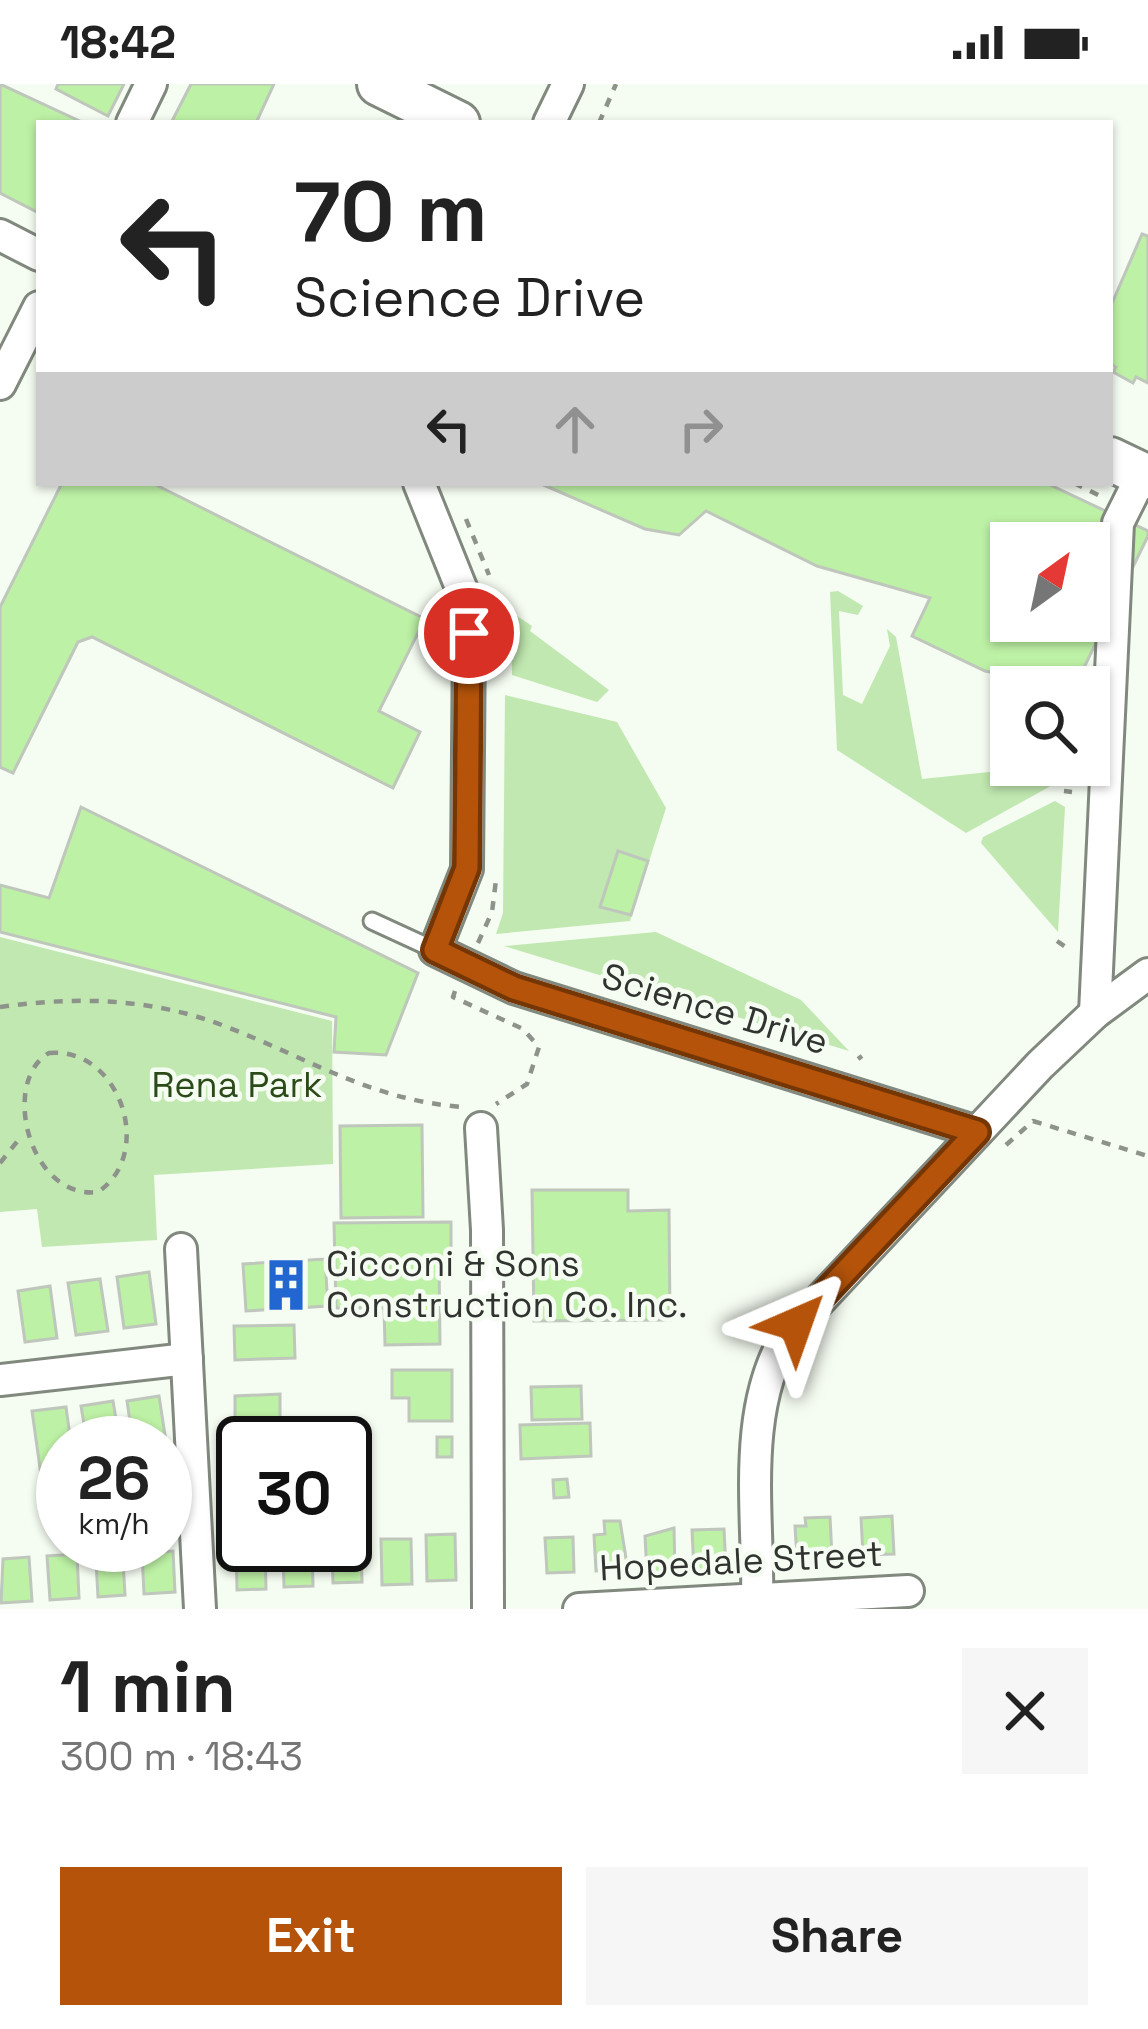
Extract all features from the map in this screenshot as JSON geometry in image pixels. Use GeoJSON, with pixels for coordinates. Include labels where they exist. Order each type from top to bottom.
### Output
{"type":"FeatureCollection","features":[{"type":"Feature","properties":{"kind":"main road"},"geometry":{"type":"LineString","coordinates":[[379,84],[452,120]]}},
{"type":"Feature","properties":{"kind":"street"},"geometry":{"type":"LineString","coordinates":[[134,120],[152,84]]}},
{"type":"Feature","properties":{"kind":"street"},"geometry":{"type":"LineString","coordinates":[[550,120],[568,84]]}},
{"type":"Feature","properties":{"kind":"street"},"geometry":{"type":"LineString","coordinates":[[0,235],[36,253]]}},
{"type":"Feature","properties":{"kind":"street"},"geometry":{"type":"LineString","coordinates":[[0,384],[36,313]]}},
{"type":"Feature","properties":{"kind":"street"},"geometry":{"type":"LineString","coordinates":[[1095,1013],[1118,523],[1125,477]]}},
{"type":"Feature","properties":{"kind":"street"},"geometry":{"type":"LineString","coordinates":[[420,486],[462,590],[469,633],[467,868],[435,950]]}},
{"type":"Feature","properties":{"kind":"street","name":"Science Drive"},"geometry":{"type":"LineString","coordinates":[[435,950],[514,988],[986,1144]]}},
{"type":"Feature","properties":{"kind":"street"},"geometry":{"type":"LineString","coordinates":[[757,1604],[762,1395],[788,1334],[827,1291],[986,1144],[1095,1013],[1148,974]]}},
{"type":"Feature","properties":{"kind":"street"},"geometry":{"type":"LineString","coordinates":[[482,1114],[488,1609]]}},
{"type":"Feature","properties":{"kind":"street"},"geometry":{"type":"LineString","coordinates":[[181,1249],[200,1609]]}},
{"type":"Feature","properties":{"kind":"street"},"geometry":{"type":"LineString","coordinates":[[0,1380],[187,1359]]}},
{"type":"Feature","properties":{"kind":"street","name":"Hopedale Street"},"geometry":{"type":"LineString","coordinates":[[579,1609],[757,1604],[908,1592]]}},
{"type":"Feature","properties":{"kind":"lane"},"geometry":{"type":"LineString","coordinates":[[372,921],[435,950]]}},
{"type":"Feature","properties":{"kind":"path"},"geometry":{"type":"LineString","coordinates":[[599,120],[616,84]]}},
{"type":"Feature","properties":{"kind":"path"},"geometry":{"type":"LineString","coordinates":[[1057,941],[1067,948]]}},
{"type":"Feature","properties":{"kind":"path"},"geometry":{"type":"LineString","coordinates":[[0,1007],[76,999],[172,1010],[226,1026],[381,1095],[482,1114],[527,1084],[539,1047],[523,1029],[452,997]]}},
{"type":"Feature","properties":{"kind":"path"},"geometry":{"type":"LineString","coordinates":[[14,1094],[24,1072],[39,1057],[67,1053],[106,1079],[127,1123],[122,1161],[113,1180],[98,1192],[79,1193],[51,1180],[15,1125]]}},
{"type":"Feature","properties":{"kind":"path"},"geometry":{"type":"LineString","coordinates":[[986,1144],[1033,1121],[1148,1156]]}},
{"type":"Feature","properties":{"kind":"path"},"geometry":{"type":"LineString","coordinates":[[0,1163],[20,1138]]}},
{"type":"Feature","properties":{"kind":"green space"},"geometry":{"type":"Polygon","coordinates":[[[838,591],[863,606],[858,615],[839,611],[843,695],[862,704],[890,646],[887,629],[896,637],[922,779],[990,772],[990,786],[1051,786],[966,833],[837,750],[830,592],[838,591]]]}},
{"type":"Feature","properties":{"kind":"green space"},"geometry":{"type":"Polygon","coordinates":[[[517,616],[609,690],[597,702],[512,675],[511,625],[517,616]]]}},
{"type":"Feature","properties":{"kind":"green space"},"geometry":{"type":"Polygon","coordinates":[[[505,695],[617,722],[666,808],[630,921],[496,934],[503,913],[505,695]]]}},
{"type":"Feature","properties":{"kind":"green space"},"geometry":{"type":"Polygon","coordinates":[[[1055,801],[1065,807],[1058,932],[981,843],[983,837],[1055,801]]]}},
{"type":"Feature","properties":{"kind":"green space"},"geometry":{"type":"Polygon","coordinates":[[[656,932],[801,1000],[849,1051],[504,946],[656,932]]]}},
{"type":"Feature","properties":{"kind":"green space","name":"Rena Park"},"geometry":{"type":"Polygon","coordinates":[[[0,937],[332,1021],[333,1164],[154,1175],[157,1240],[42,1247],[37,1209],[0,1212],[0,937]]]}},
{"type":"Feature","properties":{"kind":"building"},"geometry":{"type":"Polygon","coordinates":[[[0,84],[78,120],[36,120],[36,211],[0,193],[0,84]]]}},
{"type":"Feature","properties":{"kind":"building"},"geometry":{"type":"Polygon","coordinates":[[[58,84],[124,84],[108,116],[56,89],[58,84]]]}},
{"type":"Feature","properties":{"kind":"building"},"geometry":{"type":"Polygon","coordinates":[[[191,84],[274,84],[257,120],[173,120],[191,84]]]}},
{"type":"Feature","properties":{"kind":"building"},"geometry":{"type":"Polygon","coordinates":[[[1142,234],[1148,236],[1148,383],[1136,377],[1133,383],[1113,372],[1113,301],[1142,234]]]}},
{"type":"Feature","properties":{"kind":"building"},"geometry":{"type":"Polygon","coordinates":[[[60,486],[158,486],[425,619],[379,711],[420,732],[393,788],[92,637],[78,642],[13,773],[0,767],[0,607],[60,486]]]}},
{"type":"Feature","properties":{"kind":"building"},"geometry":{"type":"Polygon","coordinates":[[[546,486],[1052,486],[1148,531],[1148,536],[1110,614],[1110,522],[990,522],[990,642],[1096,642],[1085,666],[990,666],[990,672],[912,636],[930,598],[817,566],[706,511],[679,535],[645,529],[546,486]]]}},
{"type":"Feature","properties":{"kind":"building"},"geometry":{"type":"Polygon","coordinates":[[[81,807],[418,973],[386,1055],[334,1052],[336,1017],[0,932],[0,885],[49,898],[81,807]]]}},
{"type":"Feature","properties":{"kind":"building"},"geometry":{"type":"Polygon","coordinates":[[[618,851],[648,861],[631,915],[600,907],[618,851]]]}},
{"type":"Feature","properties":{"kind":"building"},"geometry":{"type":"Polygon","coordinates":[[[422,1125],[423,1217],[341,1218],[340,1126],[422,1125]]]}},
{"type":"Feature","properties":{"kind":"building"},"geometry":{"type":"Polygon","coordinates":[[[532,1190],[628,1190],[628,1211],[669,1210],[670,1320],[534,1321],[532,1190]]]}},
{"type":"Feature","properties":{"kind":"building"},"geometry":{"type":"Polygon","coordinates":[[[451,1222],[451,1259],[439,1259],[440,1344],[385,1345],[384,1308],[336,1308],[334,1223],[451,1222]]]}},
{"type":"Feature","properties":{"kind":"building","name":"Cicconi & Sons Construction Co. Inc."},"geometry":{"type":"Polygon","coordinates":[[[325,1259],[328,1306],[246,1311],[243,1264],[325,1259]]]}},
{"type":"Feature","properties":{"kind":"building"},"geometry":{"type":"Polygon","coordinates":[[[149,1272],[156,1324],[124,1328],[117,1277],[149,1272]]]}},
{"type":"Feature","properties":{"kind":"building"},"geometry":{"type":"Polygon","coordinates":[[[100,1279],[108,1331],[76,1335],[68,1283],[100,1279]]]}},
{"type":"Feature","properties":{"kind":"building"},"geometry":{"type":"Polygon","coordinates":[[[50,1286],[57,1338],[25,1342],[18,1291],[50,1286]]]}},
{"type":"Feature","properties":{"kind":"building"},"geometry":{"type":"Polygon","coordinates":[[[294,1325],[295,1358],[235,1360],[234,1326],[294,1325]]]}},
{"type":"Feature","properties":{"kind":"building"},"geometry":{"type":"Polygon","coordinates":[[[392,1370],[452,1370],[452,1421],[409,1421],[409,1398],[392,1398],[392,1370]]]}},
{"type":"Feature","properties":{"kind":"building"},"geometry":{"type":"Polygon","coordinates":[[[581,1386],[582,1419],[532,1420],[531,1387],[581,1386]]]}},
{"type":"Feature","properties":{"kind":"building"},"geometry":{"type":"Polygon","coordinates":[[[280,1394],[280,1416],[235,1416],[235,1396],[280,1394]]]}},
{"type":"Feature","properties":{"kind":"building"},"geometry":{"type":"Polygon","coordinates":[[[159,1396],[162,1416],[129,1416],[127,1401],[159,1396]]]}},
{"type":"Feature","properties":{"kind":"building"},"geometry":{"type":"Polygon","coordinates":[[[113,1401],[116,1416],[83,1416],[81,1406],[113,1401]]]}},
{"type":"Feature","properties":{"kind":"building"},"geometry":{"type":"Polygon","coordinates":[[[66,1407],[67,1416],[36,1416],[36,1439],[32,1411],[66,1407]]]}},
{"type":"Feature","properties":{"kind":"building"},"geometry":{"type":"Polygon","coordinates":[[[590,1423],[591,1456],[521,1459],[520,1425],[590,1423]]]}},
{"type":"Feature","properties":{"kind":"building"},"geometry":{"type":"Polygon","coordinates":[[[437,1437],[452,1437],[452,1457],[437,1457],[437,1437]]]}},
{"type":"Feature","properties":{"kind":"building"},"geometry":{"type":"Polygon","coordinates":[[[567,1479],[569,1497],[554,1498],[553,1480],[567,1479]]]}},
{"type":"Feature","properties":{"kind":"building"},"geometry":{"type":"Polygon","coordinates":[[[892,1516],[894,1554],[863,1555],[861,1518],[892,1516]]]}},
{"type":"Feature","properties":{"kind":"building"},"geometry":{"type":"Polygon","coordinates":[[[830,1517],[832,1556],[797,1558],[795,1526],[806,1526],[805,1518],[830,1517]]]}},
{"type":"Feature","properties":{"kind":"building"},"geometry":{"type":"Polygon","coordinates":[[[604,1521],[620,1521],[628,1570],[596,1571],[594,1535],[605,1534],[604,1521]]]}},
{"type":"Feature","properties":{"kind":"building"},"geometry":{"type":"Polygon","coordinates":[[[674,1528],[675,1571],[647,1573],[645,1536],[674,1528]]]}},
{"type":"Feature","properties":{"kind":"building"},"geometry":{"type":"Polygon","coordinates":[[[724,1529],[726,1569],[694,1571],[692,1530],[724,1529]]]}},
{"type":"Feature","properties":{"kind":"building"},"geometry":{"type":"Polygon","coordinates":[[[455,1534],[456,1580],[427,1581],[426,1535],[455,1534]]]}},
{"type":"Feature","properties":{"kind":"building"},"geometry":{"type":"Polygon","coordinates":[[[573,1537],[574,1572],[547,1573],[545,1538],[573,1537]]]}},
{"type":"Feature","properties":{"kind":"building"},"geometry":{"type":"Polygon","coordinates":[[[381,1539],[411,1539],[412,1584],[382,1585],[381,1539]]]}},
{"type":"Feature","properties":{"kind":"building"},"geometry":{"type":"Polygon","coordinates":[[[29,1557],[32,1601],[1,1603],[3,1559],[29,1557]]]}},
{"type":"Feature","properties":{"kind":"building"},"geometry":{"type":"Polygon","coordinates":[[[48,1572],[78,1572],[79,1598],[50,1600],[48,1572]]]}},
{"type":"Feature","properties":{"kind":"building"},"geometry":{"type":"Polygon","coordinates":[[[97,1572],[124,1572],[125,1595],[98,1597],[97,1572]]]}},
{"type":"Feature","properties":{"kind":"building"},"geometry":{"type":"Polygon","coordinates":[[[143,1572],[174,1572],[175,1592],[144,1594],[143,1572]]]}},
{"type":"Feature","properties":{"kind":"building"},"geometry":{"type":"Polygon","coordinates":[[[237,1572],[266,1572],[266,1589],[237,1590],[237,1572]]]}},
{"type":"Feature","properties":{"kind":"building"},"geometry":{"type":"Polygon","coordinates":[[[284,1572],[313,1572],[313,1586],[284,1587],[284,1572]]]}},
{"type":"Feature","properties":{"kind":"building"},"geometry":{"type":"Polygon","coordinates":[[[333,1572],[362,1572],[362,1582],[333,1583],[333,1572]]]}},
{"type":"Feature","properties":{"kind":"place","name":"Cicconi & Sons Construction Co. Inc."},"geometry":{"type":"Point","coordinates":[286,1285]}},
{"type":"Feature","properties":{"kind":"route"},"geometry":{"type":"LineString","coordinates":[[469,633],[467,868],[435,950],[514,988],[977,1132],[796,1324]]}}]}
